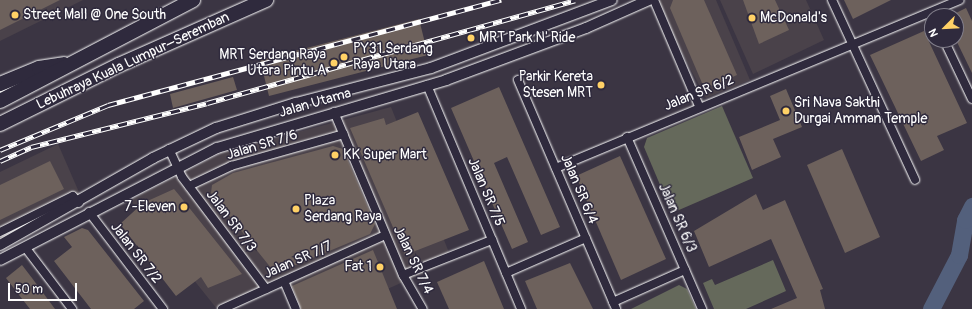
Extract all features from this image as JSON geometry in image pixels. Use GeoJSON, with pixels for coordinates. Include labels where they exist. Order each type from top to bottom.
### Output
{"type":"FeatureCollection","features":[{"type":"Feature","properties":{"kind":"highway","name":"Lebuhraya Kuala Lumpur–Seremban"},"geometry":{"type":"LineString","coordinates":[[0,101],[193,0]]}},
{"type":"Feature","properties":{"kind":"highway","name":"Lebuhraya Kuala Lumpur–Seremban"},"geometry":{"type":"LineString","coordinates":[[0,124],[119,65],[266,0]]}},
{"type":"Feature","properties":{"kind":"highway"},"geometry":{"type":"LineString","coordinates":[[0,84],[39,68],[76,62]]}},
{"type":"Feature","properties":{"kind":"street","name":"Jalan Utama"},"geometry":{"type":"LineString","coordinates":[[0,245],[76,199],[169,149],[216,128],[296,103],[431,68],[612,0]]}},
{"type":"Feature","properties":{"kind":"street","name":"Jalan Utama"},"geometry":{"type":"LineString","coordinates":[[0,260],[177,166],[228,144],[427,85],[586,28],[649,0]]}},
{"type":"Feature","properties":{"kind":"street"},"geometry":{"type":"LineString","coordinates":[[654,0],[699,106]]}},
{"type":"Feature","properties":{"kind":"street"},"geometry":{"type":"LineString","coordinates":[[832,0],[915,180]]}},
{"type":"Feature","properties":{"kind":"street","name":"Jalan SR 6/2"},"geometry":{"type":"LineString","coordinates":[[943,8],[959,0]]}},
{"type":"Feature","properties":{"kind":"street","name":"Jalan SR 6/2"},"geometry":{"type":"LineString","coordinates":[[556,168],[699,106],[924,17]]}},
{"type":"Feature","properties":{"kind":"street"},"geometry":{"type":"LineString","coordinates":[[948,48],[972,99]]}},
{"type":"Feature","properties":{"kind":"street","name":"Jalan SR 6/4"},"geometry":{"type":"LineString","coordinates":[[518,80],[615,306]]}},
{"type":"Feature","properties":{"kind":"street","name":"Jalan SR 7/5"},"geometry":{"type":"LineString","coordinates":[[427,85],[521,309]]}},
{"type":"Feature","properties":{"kind":"street","name":"Jalan SR 7/4"},"geometry":{"type":"LineString","coordinates":[[334,112],[403,275],[423,309]]}},
{"type":"Feature","properties":{"kind":"street","name":"Jalan SR 7/6"},"geometry":{"type":"LineString","coordinates":[[189,186],[231,166],[344,134]]}},
{"type":"Feature","properties":{"kind":"street","name":"Jalan SR 6/3"},"geometry":{"type":"LineString","coordinates":[[627,137],[702,309]]}},
{"type":"Feature","properties":{"kind":"street","name":"Jalan SR 7/3"},"geometry":{"type":"LineString","coordinates":[[169,149],[189,186],[266,289]]}},
{"type":"Feature","properties":{"kind":"street"},"geometry":{"type":"LineString","coordinates":[[0,232],[76,199]]}},
{"type":"Feature","properties":{"kind":"street","name":"Jalan SR 7/2"},"geometry":{"type":"LineString","coordinates":[[88,212],[163,309]]}},
{"type":"Feature","properties":{"kind":"street","name":"Jalan SR 7/7"},"geometry":{"type":"LineString","coordinates":[[222,309],[385,235]]}},
{"type":"Feature","properties":{"kind":"street"},"geometry":{"type":"LineString","coordinates":[[506,273],[586,238]]}},
{"type":"Feature","properties":{"kind":"street"},"geometry":{"type":"LineString","coordinates":[[403,275],[492,240]]}},
{"type":"Feature","properties":{"kind":"street"},"geometry":{"type":"LineString","coordinates":[[25,247],[72,309]]}},
{"type":"Feature","properties":{"kind":"street"},"geometry":{"type":"LineString","coordinates":[[615,306],[685,270]]}},
{"type":"Feature","properties":{"kind":"street"},"geometry":{"type":"LineString","coordinates":[[284,281],[296,309]]}},
{"type":"Feature","properties":{"kind":"shaded area"},"geometry":{"type":"Polygon","coordinates":[[[0,0],[83,0],[0,41],[0,0]]]}},
{"type":"Feature","properties":{"kind":"shaded area"},"geometry":{"type":"Polygon","coordinates":[[[661,0],[716,0],[750,80],[706,98],[655,2],[661,0]]]}},
{"type":"Feature","properties":{"kind":"shaded area"},"geometry":{"type":"Polygon","coordinates":[[[720,0],[806,0],[824,40],[753,74],[720,0]]]}},
{"type":"Feature","properties":{"kind":"shaded area"},"geometry":{"type":"Polygon","coordinates":[[[391,107],[452,260],[343,309],[295,309],[284,285],[231,309],[217,309],[130,200],[221,153],[391,107]]]}},
{"type":"Feature","properties":{"kind":"shaded area"},"geometry":{"type":"Polygon","coordinates":[[[58,144],[82,199],[0,239],[0,172],[58,144]]]}},
{"type":"Feature","properties":{"kind":"green space"},"geometry":{"type":"Polygon","coordinates":[[[722,106],[753,178],[672,213],[644,147],[647,138],[722,106]]]}},
{"type":"Feature","properties":{"kind":"green space"},"geometry":{"type":"Polygon","coordinates":[[[773,260],[786,291],[746,309],[714,309],[703,283],[712,279],[715,285],[773,260]]]}},
{"type":"Feature","properties":{"kind":"green space"},"geometry":{"type":"Polygon","coordinates":[[[679,285],[687,289],[696,309],[631,309],[679,285]]]}},
{"type":"Feature","properties":{"kind":"building","name":"Street Mall @ One South"},"geometry":{"type":"Polygon","coordinates":[[[0,0],[60,0],[0,30],[0,0]]]}},
{"type":"Feature","properties":{"kind":"building"},"geometry":{"type":"Polygon","coordinates":[[[673,0],[704,0],[737,75],[713,86],[702,83],[670,8],[673,0]]]}},
{"type":"Feature","properties":{"kind":"building"},"geometry":{"type":"Polygon","coordinates":[[[743,0],[775,0],[789,30],[759,44],[743,0]]]}},
{"type":"Feature","properties":{"kind":"building"},"geometry":{"type":"Polygon","coordinates":[[[844,0],[891,0],[853,19],[844,0]]]}},
{"type":"Feature","properties":{"kind":"building"},"geometry":{"type":"Polygon","coordinates":[[[966,8],[972,21],[972,73],[960,48],[964,48],[964,9],[966,8]]]}},
{"type":"Feature","properties":{"kind":"building","name":"PY31 Serdang Raya Utara"},"geometry":{"type":"Polygon","coordinates":[[[419,19],[428,55],[269,96],[260,60],[419,19]]]}},
{"type":"Feature","properties":{"kind":"building"},"geometry":{"type":"Polygon","coordinates":[[[924,31],[924,48],[932,48],[967,123],[937,136],[944,150],[921,161],[870,55],[924,31]]]}},
{"type":"Feature","properties":{"kind":"building"},"geometry":{"type":"Polygon","coordinates":[[[233,77],[237,90],[173,108],[170,94],[233,77]]]}},
{"type":"Feature","properties":{"kind":"building"},"geometry":{"type":"Polygon","coordinates":[[[499,87],[560,227],[541,235],[507,157],[494,163],[528,242],[512,249],[451,108],[499,87]]]}},
{"type":"Feature","properties":{"kind":"building"},"geometry":{"type":"Polygon","coordinates":[[[786,89],[802,127],[773,139],[781,157],[752,170],[739,137],[780,120],[770,96],[786,89]]]}},
{"type":"Feature","properties":{"kind":"building"},"geometry":{"type":"Polygon","coordinates":[[[418,112],[469,230],[405,255],[350,128],[384,118],[386,125],[418,112]]]}},
{"type":"Feature","properties":{"kind":"building","name":"Plaza Serdang Raya"},"geometry":{"type":"Polygon","coordinates":[[[333,146],[343,149],[375,224],[370,234],[279,272],[271,268],[211,193],[212,185],[233,173],[333,146]]]}},
{"type":"Feature","properties":{"kind":"building"},"geometry":{"type":"Polygon","coordinates":[[[842,149],[880,237],[845,253],[807,165],[842,149]]]}},
{"type":"Feature","properties":{"kind":"building"},"geometry":{"type":"Polygon","coordinates":[[[620,156],[666,259],[621,280],[576,176],[620,156]]]}},
{"type":"Feature","properties":{"kind":"building"},"geometry":{"type":"Polygon","coordinates":[[[50,161],[64,189],[0,220],[0,185],[50,161]]]}},
{"type":"Feature","properties":{"kind":"building"},"geometry":{"type":"Polygon","coordinates":[[[174,189],[242,274],[208,288],[201,277],[176,296],[120,224],[143,203],[174,189]]]}},
{"type":"Feature","properties":{"kind":"building"},"geometry":{"type":"Polygon","coordinates":[[[756,194],[763,210],[785,200],[823,289],[820,290],[825,309],[771,309],[797,298],[771,239],[709,267],[694,231],[756,194]]]}},
{"type":"Feature","properties":{"kind":"building"},"geometry":{"type":"Polygon","coordinates":[[[82,228],[88,230],[144,301],[134,309],[91,309],[54,261],[72,247],[64,237],[82,228]]]}},
{"type":"Feature","properties":{"kind":"building"},"geometry":{"type":"Polygon","coordinates":[[[373,250],[397,309],[301,309],[292,286],[373,250]]]}},
{"type":"Feature","properties":{"kind":"building"},"geometry":{"type":"Polygon","coordinates":[[[484,261],[504,309],[449,309],[437,282],[484,261]]]}},
{"type":"Feature","properties":{"kind":"building"},"geometry":{"type":"Polygon","coordinates":[[[570,263],[593,309],[537,309],[525,281],[570,263]]]}},
{"type":"Feature","properties":{"kind":"building"},"geometry":{"type":"Polygon","coordinates":[[[22,265],[55,309],[30,309],[6,278],[22,265]]]}},
{"type":"Feature","properties":{"kind":"waterway"},"geometry":{"type":"LineString","coordinates":[[931,309],[959,255],[965,220],[972,206]]}},
{"type":"Feature","properties":{"kind":"railway"},"geometry":{"type":"LineString","coordinates":[[0,150],[108,105],[501,0]]}},
{"type":"Feature","properties":{"kind":"railway"},"geometry":{"type":"LineString","coordinates":[[0,161],[31,147],[207,103],[575,0]]}},
{"type":"Feature","properties":{"kind":"place","name":"Street Mall @ One South"},"geometry":{"type":"Point","coordinates":[15,15]}},
{"type":"Feature","properties":{"kind":"place","name":"McDonald's"},"geometry":{"type":"Point","coordinates":[752,18]}},
{"type":"Feature","properties":{"kind":"place","name":"MRT Park N' Ride"},"geometry":{"type":"Point","coordinates":[471,38]}},
{"type":"Feature","properties":{"kind":"place","name":"PY31 Serdang Raya Utara"},"geometry":{"type":"Point","coordinates":[344,57]}},
{"type":"Feature","properties":{"kind":"place","name":"MRT Serdang Raya Utara Pintu A"},"geometry":{"type":"Point","coordinates":[334,63]}},
{"type":"Feature","properties":{"kind":"place","name":"Parkir Kereta Stesen MRT"},"geometry":{"type":"Point","coordinates":[601,85]}},
{"type":"Feature","properties":{"kind":"place","name":"Sri Nava Sakthi Durgai Amman Temple"},"geometry":{"type":"Point","coordinates":[786,111]}},
{"type":"Feature","properties":{"kind":"place","name":"KK Super Mart"},"geometry":{"type":"Point","coordinates":[335,155]}},
{"type":"Feature","properties":{"kind":"place","name":"7-Eleven"},"geometry":{"type":"Point","coordinates":[184,207]}},
{"type":"Feature","properties":{"kind":"place","name":"Plaza Serdang Raya"},"geometry":{"type":"Point","coordinates":[296,209]}},
{"type":"Feature","properties":{"kind":"place","name":"Fat 1"},"geometry":{"type":"Point","coordinates":[380,267]}}]}
